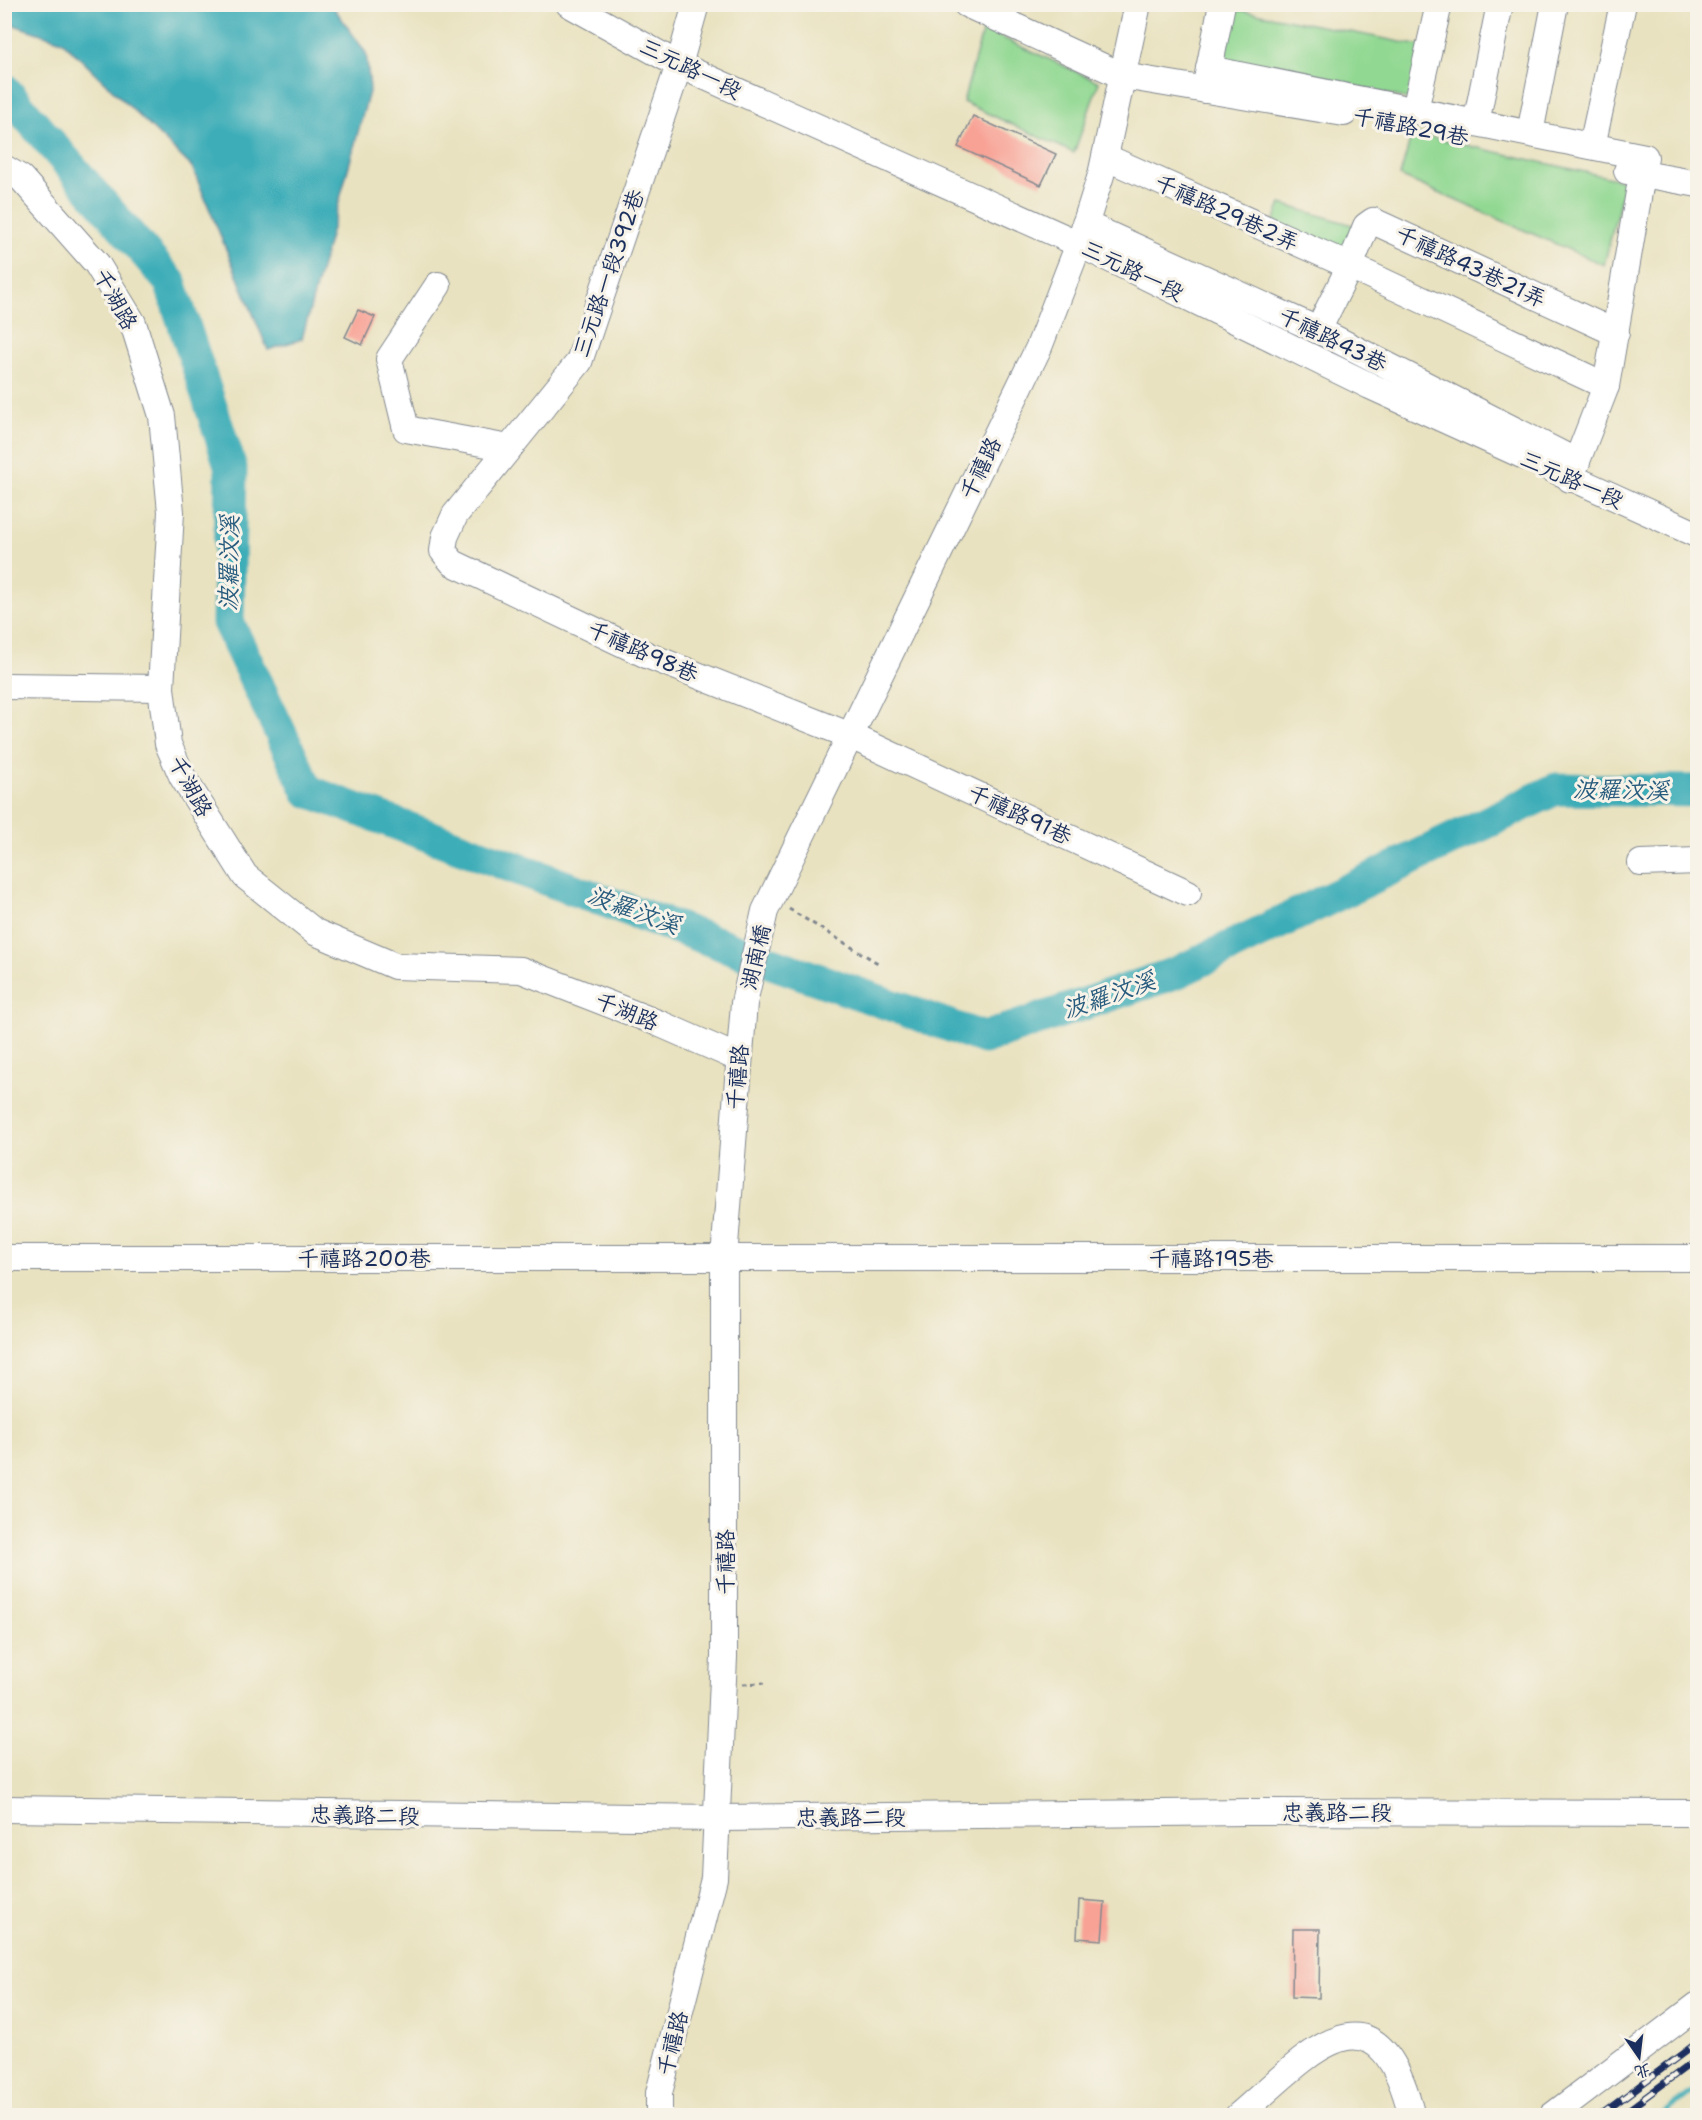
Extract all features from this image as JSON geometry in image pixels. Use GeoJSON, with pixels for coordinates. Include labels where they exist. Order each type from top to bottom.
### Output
{"type":"FeatureCollection","features":[{"type":"Feature","properties":{"kind":"street","name":"三元路一段"},"geometry":{"type":"LineString","coordinates":[[569,4],[680,65],[1082,234],[1370,386],[1574,470],[1698,535]]}},
{"type":"Feature","properties":{"kind":"street","name":"三元路一段392巷"},"geometry":{"type":"LineString","coordinates":[[443,551],[445,537],[456,515],[579,362],[680,65],[696,4]]}},
{"type":"Feature","properties":{"kind":"street","name":"千禧路29巷"},"geometry":{"type":"LineString","coordinates":[[966,4],[1124,76],[1207,79],[1641,175],[1698,184]]}},
{"type":"Feature","properties":{"kind":"street","name":"千禧路"},"geometry":{"type":"LineString","coordinates":[[769,905],[1039,347],[1082,234],[1105,157],[1138,4]]}},
{"type":"Feature","properties":{"kind":"street"},"geometry":{"type":"LineString","coordinates":[[1222,4],[1207,79],[1415,110],[1645,157],[1606,386],[1574,470]]}},
{"type":"Feature","properties":{"kind":"street"},"geometry":{"type":"LineString","coordinates":[[1415,110],[1439,4]]}},
{"type":"Feature","properties":{"kind":"street"},"geometry":{"type":"LineString","coordinates":[[1476,123],[1500,4]]}},
{"type":"Feature","properties":{"kind":"street"},"geometry":{"type":"LineString","coordinates":[[1530,133],[1556,4]]}},
{"type":"Feature","properties":{"kind":"street"},"geometry":{"type":"LineString","coordinates":[[1592,146],[1623,4]]}},
{"type":"Feature","properties":{"kind":"street","name":"千禧路29巷2弄"},"geometry":{"type":"LineString","coordinates":[[1105,157],[1350,266]]}},
{"type":"Feature","properties":{"kind":"street","name":"千湖路"},"geometry":{"type":"LineString","coordinates":[[4,168],[21,178],[97,264],[133,323],[162,416],[171,512],[161,688],[168,744],[182,776],[245,876],[315,932],[395,966],[521,970],[658,1023],[738,1058]]}},
{"type":"Feature","properties":{"kind":"street","name":"千禧路43巷21弄"},"geometry":{"type":"LineString","coordinates":[[1318,330],[1350,266],[1366,226],[1373,221],[1616,333]]}},
{"type":"Feature","properties":{"kind":"street","name":"千禧路43巷"},"geometry":{"type":"LineString","coordinates":[[1082,234],[1318,330],[1574,470]]}},
{"type":"Feature","properties":{"kind":"street"},"geometry":{"type":"LineString","coordinates":[[1350,266],[1606,386]]}},
{"type":"Feature","properties":{"kind":"street"},"geometry":{"type":"LineString","coordinates":[[438,285],[389,359],[406,429],[509,448]]}},
{"type":"Feature","properties":{"kind":"street","name":"千禧路98巷"},"geometry":{"type":"LineString","coordinates":[[443,551],[453,563],[649,656],[851,736]]}},
{"type":"Feature","properties":{"kind":"street"},"geometry":{"type":"LineString","coordinates":[[4,686],[161,688]]}},
{"type":"Feature","properties":{"kind":"street","name":"千禧路91巷"},"geometry":{"type":"LineString","coordinates":[[851,736],[1188,893]]}},
{"type":"Feature","properties":{"kind":"street"},"geometry":{"type":"LineString","coordinates":[[1641,863],[1698,861]]}},
{"type":"Feature","properties":{"kind":"street","name":"湖南橋"},"geometry":{"type":"LineString","coordinates":[[744,1003],[769,905]]}},
{"type":"Feature","properties":{"kind":"street","name":"千禧路"},"geometry":{"type":"LineString","coordinates":[[659,2115],[659,2093],[714,1878],[724,1657],[724,1258],[744,1003]]}},
{"type":"Feature","properties":{"kind":"street","name":"千禧路200巷"},"geometry":{"type":"LineString","coordinates":[[4,1258],[724,1258]]}},
{"type":"Feature","properties":{"kind":"street","name":"千禧路195巷"},"geometry":{"type":"LineString","coordinates":[[724,1258],[1698,1258]]}},
{"type":"Feature","properties":{"kind":"street","name":"忠義路二段"},"geometry":{"type":"LineString","coordinates":[[4,1809],[717,1818],[1248,1812],[1698,1812]]}},
{"type":"Feature","properties":{"kind":"street"},"geometry":{"type":"LineString","coordinates":[[1552,2115],[1698,2005]]}},
{"type":"Feature","properties":{"kind":"street"},"geometry":{"type":"LineString","coordinates":[[1238,2115],[1302,2059],[1330,2040],[1351,2037],[1366,2038],[1378,2045],[1388,2057],[1412,2115]]}},
{"type":"Feature","properties":{"kind":"path"},"geometry":{"type":"LineString","coordinates":[[769,905],[881,966]]}},
{"type":"Feature","properties":{"kind":"green space"},"geometry":{"type":"Polygon","coordinates":[[[1235,9],[1421,46],[1410,99],[1224,61],[1235,9]]]}},
{"type":"Feature","properties":{"kind":"green space"},"geometry":{"type":"Polygon","coordinates":[[[983,29],[1099,82],[1074,153],[963,102],[983,29]]]}},
{"type":"Feature","properties":{"kind":"green space"},"geometry":{"type":"Polygon","coordinates":[[[1412,133],[1625,181],[1604,265],[1400,176],[1412,133]]]}},
{"type":"Feature","properties":{"kind":"green space"},"geometry":{"type":"Polygon","coordinates":[[[1281,204],[1356,226],[1345,255],[1274,221],[1281,204]]]}},
{"type":"Feature","properties":{"kind":"water"},"geometry":{"type":"Polygon","coordinates":[[[5,4],[332,5],[366,53],[370,88],[302,339],[268,350],[192,167],[62,41],[5,22],[5,4]]]}},
{"type":"Feature","properties":{"kind":"building"},"geometry":{"type":"Polygon","coordinates":[[[973,116],[1056,154],[1041,185],[958,147],[973,116]]]}},
{"type":"Feature","properties":{"kind":"building"},"geometry":{"type":"Polygon","coordinates":[[[358,310],[375,317],[362,345],[345,337],[358,310]]]}},
{"type":"Feature","properties":{"kind":"building"},"geometry":{"type":"Polygon","coordinates":[[[1079,1900],[1105,1902],[1102,1940],[1077,1938],[1079,1900]]]}},
{"type":"Feature","properties":{"kind":"building"},"geometry":{"type":"Polygon","coordinates":[[[1293,1929],[1320,1929],[1319,1998],[1292,1997],[1293,1929]]]}},
{"type":"Feature","properties":{"kind":"waterway","name":"波羅汶溪"},"geometry":{"type":"LineString","coordinates":[[4,89],[170,282],[231,468],[228,622],[308,791],[769,962],[984,1038],[1178,972],[1556,789],[1698,791]]}},
{"type":"Feature","properties":{"kind":"waterway"},"geometry":{"type":"LineString","coordinates":[[1661,2116],[1698,2087]]}},
{"type":"Feature","properties":{"kind":"railway"},"geometry":{"type":"LineString","coordinates":[[1599,2116],[1698,2042]]}},
{"type":"Feature","properties":{"kind":"railway"},"geometry":{"type":"LineString","coordinates":[[1620,2116],[1698,2058]]}}]}
